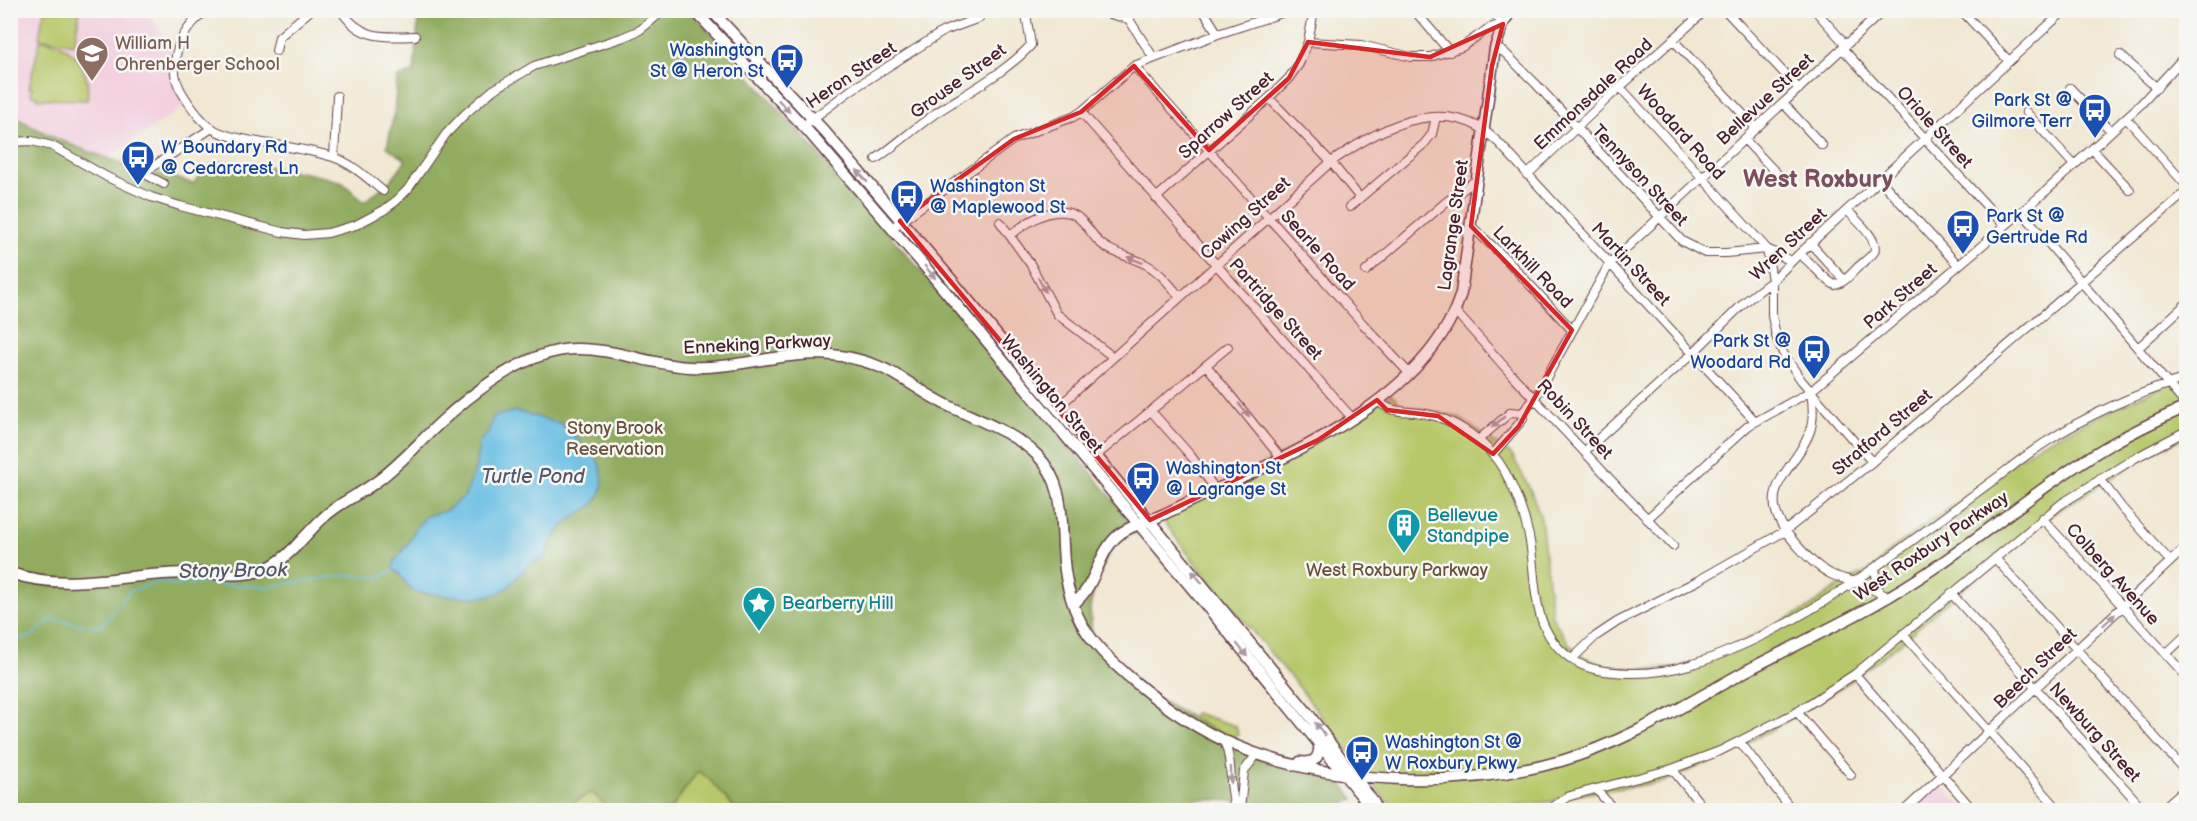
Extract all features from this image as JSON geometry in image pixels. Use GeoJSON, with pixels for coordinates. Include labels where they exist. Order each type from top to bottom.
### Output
{"type":"FeatureCollection","features":[{"type":"Feature","properties":{"kind":"main road","name":"Washington Street"},"geometry":{"type":"LineString","coordinates":[[694,10],[808,122]]}},
{"type":"Feature","properties":{"kind":"main road","name":"Lagrange Street"},"geometry":{"type":"LineString","coordinates":[[1074,604],[1086,590],[1107,547],[1120,534],[1318,440],[1353,419],[1409,373],[1442,337],[1461,293],[1495,48],[1503,24],[1511,10]]}},
{"type":"Feature","properties":{"kind":"main road","name":"Washington Street"},"geometry":{"type":"LineString","coordinates":[[716,12],[1150,520],[1302,707],[1380,810]]}},
{"type":"Feature","properties":{"kind":"main road","name":"Washington Street"},"geometry":{"type":"LineString","coordinates":[[896,225],[1319,745],[1360,800],[1372,810]]}},
{"type":"Feature","properties":{"kind":"main road","name":"Enneking Parkway"},"geometry":{"type":"LineString","coordinates":[[10,573],[44,582],[65,583],[170,573],[247,575],[262,570],[285,556],[328,512],[378,481],[445,417],[518,366],[547,353],[568,349],[596,350],[643,361],[691,367],[711,367],[797,355],[820,354],[849,357],[898,375],[950,407],[1012,437],[1031,450],[1052,473],[1058,488],[1063,524],[1066,580],[1074,604],[1082,624],[1097,645],[1121,669],[1166,706],[1224,741],[1270,758],[1343,775]]}},
{"type":"Feature","properties":{"kind":"main road","name":"West Roxbury Parkway"},"geometry":{"type":"LineString","coordinates":[[1343,775],[1425,780],[1524,769],[1563,760],[1640,730],[1819,635],[1952,556],[2094,455],[2143,427],[2187,406]]}},
{"type":"Feature","properties":{"kind":"main road"},"geometry":{"type":"LineString","coordinates":[[1270,758],[1308,764],[1318,757],[1319,745]]}},
{"type":"Feature","properties":{"kind":"street"},"geometry":{"type":"LineString","coordinates":[[186,10],[195,19]]}},
{"type":"Feature","properties":{"kind":"street"},"geometry":{"type":"LineString","coordinates":[[207,10],[185,31],[176,50],[175,78],[179,88],[201,119],[212,128],[238,138],[334,158],[351,165],[383,191]]}},
{"type":"Feature","properties":{"kind":"street"},"geometry":{"type":"LineString","coordinates":[[276,51],[279,37],[311,10]]}},
{"type":"Feature","properties":{"kind":"street"},"geometry":{"type":"LineString","coordinates":[[341,10],[348,22],[360,31],[375,36],[415,36]]}},
{"type":"Feature","properties":{"kind":"street"},"geometry":{"type":"LineString","coordinates":[[10,142],[32,141],[51,146],[107,177],[151,197],[180,206],[282,232],[304,235],[328,233],[356,225],[396,201],[408,189],[446,134],[492,90],[534,66],[640,30],[664,10]]}},
{"type":"Feature","properties":{"kind":"street"},"geometry":{"type":"LineString","coordinates":[[1095,10],[1113,17],[1128,19]]}},
{"type":"Feature","properties":{"kind":"street"},"geometry":{"type":"LineString","coordinates":[[1122,10],[1154,57]]}},
{"type":"Feature","properties":{"kind":"street"},"geometry":{"type":"LineString","coordinates":[[1203,10],[1218,34]]}},
{"type":"Feature","properties":{"kind":"street","name":"Sparrow Street"},"geometry":{"type":"LineString","coordinates":[[1156,198],[1289,78],[1299,64],[1308,42],[1314,10]]}},
{"type":"Feature","properties":{"kind":"street"},"geometry":{"type":"LineString","coordinates":[[1414,10],[1450,52]]}},
{"type":"Feature","properties":{"kind":"street"},"geometry":{"type":"LineString","coordinates":[[1308,42],[1360,45],[1410,57],[1430,57],[1462,47],[1489,28],[1503,24],[1491,10]]}},
{"type":"Feature","properties":{"kind":"street","name":"Emmonsdale Road"},"geometry":{"type":"LineString","coordinates":[[1527,175],[1706,10]]}},
{"type":"Feature","properties":{"kind":"street"},"geometry":{"type":"LineString","coordinates":[[1725,10],[1799,89]]}},
{"type":"Feature","properties":{"kind":"street","name":"Oriole Street"},"geometry":{"type":"LineString","coordinates":[[1815,10],[1844,47],[2005,226]]}},
{"type":"Feature","properties":{"kind":"street","name":"Bellevue Street"},"geometry":{"type":"LineString","coordinates":[[1493,453],[1519,426],[1523,419],[1522,413],[1534,398],[1610,263],[1884,10]]}},
{"type":"Feature","properties":{"kind":"street"},"geometry":{"type":"LineString","coordinates":[[1961,10],[2009,61]]}},
{"type":"Feature","properties":{"kind":"street","name":"Wren Street"},"geometry":{"type":"LineString","coordinates":[[1585,452],[2065,10]]}},
{"type":"Feature","properties":{"kind":"street"},"geometry":{"type":"LineString","coordinates":[[896,225],[1014,139],[1082,112],[1134,66],[1287,11]]}},
{"type":"Feature","properties":{"kind":"street","name":"Grouse Street"},"geometry":{"type":"LineString","coordinates":[[876,159],[933,115],[999,72],[1026,50],[1031,45],[1030,12]]}},
{"type":"Feature","properties":{"kind":"street","name":"Heron Street"},"geometry":{"type":"LineString","coordinates":[[808,122],[851,90],[944,31],[979,18]]}},
{"type":"Feature","properties":{"kind":"street"},"geometry":{"type":"LineString","coordinates":[[1673,40],[1756,128]]}},
{"type":"Feature","properties":{"kind":"street","name":"Tennyson Street"},"geometry":{"type":"LineString","coordinates":[[1495,48],[1504,52],[1658,218],[1682,240],[1705,253],[1767,249]]}},
{"type":"Feature","properties":{"kind":"street"},"geometry":{"type":"LineString","coordinates":[[2120,55],[2157,88]]}},
{"type":"Feature","properties":{"kind":"street","name":"Park Street"},"geometry":{"type":"LineString","coordinates":[[1647,519],[1755,421],[1811,391],[2022,212],[2126,118],[2187,55]]}},
{"type":"Feature","properties":{"kind":"street","name":"Searle Road"},"geometry":{"type":"LineString","coordinates":[[1134,66],[1409,373]]}},
{"type":"Feature","properties":{"kind":"street","name":"Woodard Road"},"geometry":{"type":"LineString","coordinates":[[1620,87],[1767,249]]}},
{"type":"Feature","properties":{"kind":"street"},"geometry":{"type":"LineString","coordinates":[[2070,88],[2111,131]]}},
{"type":"Feature","properties":{"kind":"street"},"geometry":{"type":"LineString","coordinates":[[334,158],[337,96]]}},
{"type":"Feature","properties":{"kind":"street"},"geometry":{"type":"LineString","coordinates":[[1269,98],[1331,162],[1360,198]]}},
{"type":"Feature","properties":{"kind":"street"},"geometry":{"type":"LineString","coordinates":[[1783,104],[1822,145]]}},
{"type":"Feature","properties":{"kind":"street","name":"Partridge Street"},"geometry":{"type":"LineString","coordinates":[[1082,112],[1353,419]]}},
{"type":"Feature","properties":{"kind":"street"},"geometry":{"type":"LineString","coordinates":[[2026,112],[2074,165]]}},
{"type":"Feature","properties":{"kind":"street"},"geometry":{"type":"LineString","coordinates":[[1350,207],[1424,144],[1432,134],[1436,117]]}},
{"type":"Feature","properties":{"kind":"street","name":"Cowing Street"},"geometry":{"type":"LineString","coordinates":[[1056,408],[1331,162],[1379,132],[1398,124],[1436,117],[1475,125],[1484,130]]}},
{"type":"Feature","properties":{"kind":"street"},"geometry":{"type":"LineString","coordinates":[[2126,118],[2187,185]]}},
{"type":"Feature","properties":{"kind":"street"},"geometry":{"type":"LineString","coordinates":[[164,184],[143,173],[212,128]]}},
{"type":"Feature","properties":{"kind":"street","name":"Martin Street"},"geometry":{"type":"LineString","coordinates":[[1484,130],[1499,143],[1755,421]]}},
{"type":"Feature","properties":{"kind":"street"},"geometry":{"type":"LineString","coordinates":[[1744,139],[1784,181]]}},
{"type":"Feature","properties":{"kind":"street"},"geometry":{"type":"LineString","coordinates":[[2092,149],[2130,190]]}},
{"type":"Feature","properties":{"kind":"street"},"geometry":{"type":"LineString","coordinates":[[1366,271],[1446,202],[1476,180]]}},
{"type":"Feature","properties":{"kind":"street"},"geometry":{"type":"LineString","coordinates":[[1880,180],[1959,265]]}},
{"type":"Feature","properties":{"kind":"street","name":"Stratford Street"},"geometry":{"type":"LineString","coordinates":[[1572,659],[1596,636],[1617,622],[1699,580],[1785,531],[1872,462],[2187,192]]}},
{"type":"Feature","properties":{"kind":"street"},"geometry":{"type":"LineString","coordinates":[[1799,254],[1811,262],[1831,284],[1838,285],[1866,260],[1875,251],[1875,245],[1867,232],[1847,210]]}},
{"type":"Feature","properties":{"kind":"street"},"geometry":{"type":"LineString","coordinates":[[2022,212],[2187,406]]}},
{"type":"Feature","properties":{"kind":"street"},"geometry":{"type":"LineString","coordinates":[[1010,235],[1028,222],[1047,214],[1070,213],[1085,224],[1099,242],[1148,265],[1180,297]]}},
{"type":"Feature","properties":{"kind":"street"},"geometry":{"type":"LineString","coordinates":[[1000,222],[1031,265],[1057,314],[1113,357]]}},
{"type":"Feature","properties":{"kind":"street","name":"Larkhill Road"},"geometry":{"type":"LineString","coordinates":[[1471,226],[1504,257],[1572,330]]}},
{"type":"Feature","properties":{"kind":"street"},"geometry":{"type":"LineString","coordinates":[[1810,243],[1844,280]]}},
{"type":"Feature","properties":{"kind":"street"},"geometry":{"type":"LineString","coordinates":[[1767,249],[1791,261]]}},
{"type":"Feature","properties":{"kind":"street"},"geometry":{"type":"LineString","coordinates":[[1767,249],[1776,336],[1791,367],[1872,462]]}},
{"type":"Feature","properties":{"kind":"street"},"geometry":{"type":"LineString","coordinates":[[2138,348],[2187,304]]}},
{"type":"Feature","properties":{"kind":"street","name":"Robin Street"},"geometry":{"type":"LineString","coordinates":[[1455,311],[1673,546]]}},
{"type":"Feature","properties":{"kind":"street"},"geometry":{"type":"LineString","coordinates":[[1096,456],[1228,347]]}},
{"type":"Feature","properties":{"kind":"street"},"geometry":{"type":"LineString","coordinates":[[1206,365],[1281,458]]}},
{"type":"Feature","properties":{"kind":"street","name":"West Roxbury Parkway"},"geometry":{"type":"LineString","coordinates":[[1572,659],[1602,671],[1647,673],[1676,669],[1708,660],[1767,634],[1819,606],[1855,582],[2046,442],[2112,406],[2187,378]]}},
{"type":"Feature","properties":{"kind":"street"},"geometry":{"type":"LineString","coordinates":[[1811,391],[1814,408],[1813,422],[1807,441],[1782,477],[1774,500],[1777,517],[1785,531],[1818,566],[1832,575],[1884,595]]}},
{"type":"Feature","properties":{"kind":"street"},"geometry":{"type":"LineString","coordinates":[[1377,400],[1388,410],[1438,416],[1455,424],[1493,453],[1519,500],[1529,537],[1540,619],[1546,633],[1556,646],[1572,659]]}},
{"type":"Feature","properties":{"kind":"street"},"geometry":{"type":"LineString","coordinates":[[1151,411],[1191,456],[1216,490]]}},
{"type":"Feature","properties":{"kind":"street","name":"Bellevue Street"},"geometry":{"type":"LineString","coordinates":[[1478,441],[1511,412],[1522,413]]}},
{"type":"Feature","properties":{"kind":"street"},"geometry":{"type":"LineString","coordinates":[[1549,810],[1567,797],[1672,769],[1740,742],[1797,712],[1855,674],[2042,518],[2100,479],[2187,430]]}},
{"type":"Feature","properties":{"kind":"street"},"geometry":{"type":"LineString","coordinates":[[2100,479],[2121,508],[2170,561]]}},
{"type":"Feature","properties":{"kind":"street","name":"Colberg Avenue"},"geometry":{"type":"LineString","coordinates":[[2042,518],[2187,676]]}},
{"type":"Feature","properties":{"kind":"street","name":"Beech Street"},"geometry":{"type":"LineString","coordinates":[[1905,810],[2187,547]]}},
{"type":"Feature","properties":{"kind":"street"},"geometry":{"type":"LineString","coordinates":[[1995,558],[2187,772]]}},
{"type":"Feature","properties":{"kind":"street"},"geometry":{"type":"LineString","coordinates":[[1875,568],[1884,595]]}},
{"type":"Feature","properties":{"kind":"street","name":"Newburg Street"},"geometry":{"type":"LineString","coordinates":[[1951,593],[2144,810]]}},
{"type":"Feature","properties":{"kind":"street"},"geometry":{"type":"LineString","coordinates":[[1904,634],[2059,810]]}},
{"type":"Feature","properties":{"kind":"street"},"geometry":{"type":"LineString","coordinates":[[2166,654],[2187,635]]}},
{"type":"Feature","properties":{"kind":"street"},"geometry":{"type":"LineString","coordinates":[[1855,674],[1972,810]]}},
{"type":"Feature","properties":{"kind":"street"},"geometry":{"type":"LineString","coordinates":[[1797,712],[1851,775]]}},
{"type":"Feature","properties":{"kind":"street"},"geometry":{"type":"LineString","coordinates":[[1224,741],[1230,758],[1233,810]]}},
{"type":"Feature","properties":{"kind":"street"},"geometry":{"type":"LineString","coordinates":[[1740,742],[1792,810]]}},
{"type":"Feature","properties":{"kind":"street"},"geometry":{"type":"LineString","coordinates":[[1240,810],[1244,771],[1257,754]]}},
{"type":"Feature","properties":{"kind":"street"},"geometry":{"type":"LineString","coordinates":[[1672,769],[1705,810]]}},
{"type":"Feature","properties":{"kind":"street"},"geometry":{"type":"LineString","coordinates":[[2161,810],[2187,788]]}},
{"type":"Feature","properties":{"kind":"street"},"geometry":{"type":"LineString","coordinates":[[1597,790],[1614,810]]}},
{"type":"Feature","properties":{"kind":"highlighted area"},"geometry":{"type":"Polygon","coordinates":[[[1503,24],[1492,66],[1471,226],[1572,330],[1519,426],[1493,454],[1438,416],[1387,410],[1377,400],[1318,440],[1150,520],[900,221],[1014,139],[1081,112],[1134,66],[1209,150],[1289,78],[1308,42],[1430,57],[1503,24]]]}},
{"type":"Feature","properties":{"kind":"shaded area","name":"William H Ohrenberger School"},"geometry":{"type":"Polygon","coordinates":[[[11,10],[147,11],[172,48],[171,75],[185,106],[108,158],[76,147],[20,120],[11,113],[11,10]]]}},
{"type":"Feature","properties":{"kind":"shaded area"},"geometry":{"type":"Polygon","coordinates":[[[1941,784],[1965,810],[1912,810],[1941,784]]]}},
{"type":"Feature","properties":{"kind":"green space"},"geometry":{"type":"Polygon","coordinates":[[[44,11],[80,11],[74,44],[39,38],[44,11]]]}},
{"type":"Feature","properties":{"kind":"green space","name":"Stony Brook Reservation"},"geometry":{"type":"Polygon","coordinates":[[[419,11],[690,11],[801,133],[963,320],[1122,510],[1137,532],[1128,534],[1112,547],[1096,581],[1090,608],[1092,634],[1149,694],[1248,749],[1261,760],[1336,781],[1343,785],[1354,799],[1339,807],[1196,799],[1188,810],[736,810],[708,778],[698,771],[670,810],[610,810],[591,792],[562,810],[11,810],[10,113],[55,138],[87,151],[193,184],[205,170],[214,164],[224,162],[255,164],[336,180],[364,202],[391,180],[406,160],[387,147],[394,114],[397,78],[414,72],[419,11]]]}},
{"type":"Feature","properties":{"kind":"green space"},"geometry":{"type":"Polygon","coordinates":[[[40,40],[62,46],[77,59],[86,78],[87,100],[38,99],[38,96],[31,93],[32,88],[29,88],[40,40]]]}},
{"type":"Feature","properties":{"kind":"green space","name":"West Roxbury Parkway"},"geometry":{"type":"Polygon","coordinates":[[[2186,375],[2186,437],[2152,452],[2053,514],[1898,645],[1848,683],[1775,728],[1713,760],[1663,782],[1569,796],[1549,802],[1481,808],[1435,807],[1387,802],[1299,687],[1192,559],[1162,519],[1392,395],[1401,405],[1458,417],[1512,455],[1531,491],[1541,518],[1552,617],[1570,645],[1584,657],[1602,665],[1637,669],[1669,668],[1705,660],[1807,609],[1842,584],[1873,569],[1893,548],[2040,444],[2156,389],[2170,379],[2186,375]]]}},
{"type":"Feature","properties":{"kind":"green space"},"geometry":{"type":"Polygon","coordinates":[[[1195,713],[1236,726],[1238,735],[1233,737],[1214,732],[1192,716],[1195,713]]]}},
{"type":"Feature","properties":{"kind":"green space"},"geometry":{"type":"Polygon","coordinates":[[[698,771],[708,778],[736,810],[670,810],[698,771]]]}},
{"type":"Feature","properties":{"kind":"green space"},"geometry":{"type":"Polygon","coordinates":[[[591,792],[610,810],[562,810],[591,792]]]}},
{"type":"Feature","properties":{"kind":"water","name":"Turtle Pond"},"geometry":{"type":"Polygon","coordinates":[[[515,411],[562,424],[584,446],[592,450],[599,463],[603,485],[598,499],[558,531],[544,559],[530,565],[510,586],[496,594],[460,597],[412,591],[398,572],[393,570],[394,562],[426,516],[446,511],[465,496],[475,470],[480,441],[488,433],[493,417],[515,411]]]}},
{"type":"Feature","properties":{"kind":"waterway","name":"Stony Brook"},"geometry":{"type":"LineString","coordinates":[[89,626],[101,626],[130,591],[162,581],[174,586],[201,583],[265,587],[346,575],[381,577],[393,570]]}},
{"type":"Feature","properties":{"kind":"waterway","name":"Stony Brook"},"geometry":{"type":"LineString","coordinates":[[10,640],[31,637],[51,619],[85,625]]}},
{"type":"Feature","properties":{"kind":"place","name":"William H Ohrenberger School"},"geometry":{"type":"Point","coordinates":[92,82]}},
{"type":"Feature","properties":{"kind":"place","name":"Washington St @ Heron St"},"geometry":{"type":"Point","coordinates":[787,89]}},
{"type":"Feature","properties":{"kind":"place","name":"Park St @ Gilmore Terr"},"geometry":{"type":"Point","coordinates":[2095,139]}},
{"type":"Feature","properties":{"kind":"place","name":"W Boundary Rd @ Cedarcrest Ln"},"geometry":{"type":"Point","coordinates":[138,186]}},
{"type":"Feature","properties":{"kind":"place","name":"Washington St @ Maplewood St"},"geometry":{"type":"Point","coordinates":[907,225]}},
{"type":"Feature","properties":{"kind":"place","name":"Park St @ Gertrude Rd"},"geometry":{"type":"Point","coordinates":[1963,255]}},
{"type":"Feature","properties":{"kind":"place","name":"Park St @ Woodard Rd"},"geometry":{"type":"Point","coordinates":[1814,380]}},
{"type":"Feature","properties":{"kind":"place","name":"Washington St @ Lagrange St"},"geometry":{"type":"Point","coordinates":[1143,507]}},
{"type":"Feature","properties":{"kind":"place","name":"Bellevue Standpipe"},"geometry":{"type":"Point","coordinates":[1404,554]}},
{"type":"Feature","properties":{"kind":"place","name":"Bearberry Hill"},"geometry":{"type":"Point","coordinates":[759,632]}},
{"type":"Feature","properties":{"kind":"place","name":"Washington St @ W Roxbury Pkwy"},"geometry":{"type":"Point","coordinates":[1362,781]}},
{"type":"Feature","properties":{"kind":"district","name":"West Roxbury"},"geometry":{"type":"Point","coordinates":[1818,179]}}]}
